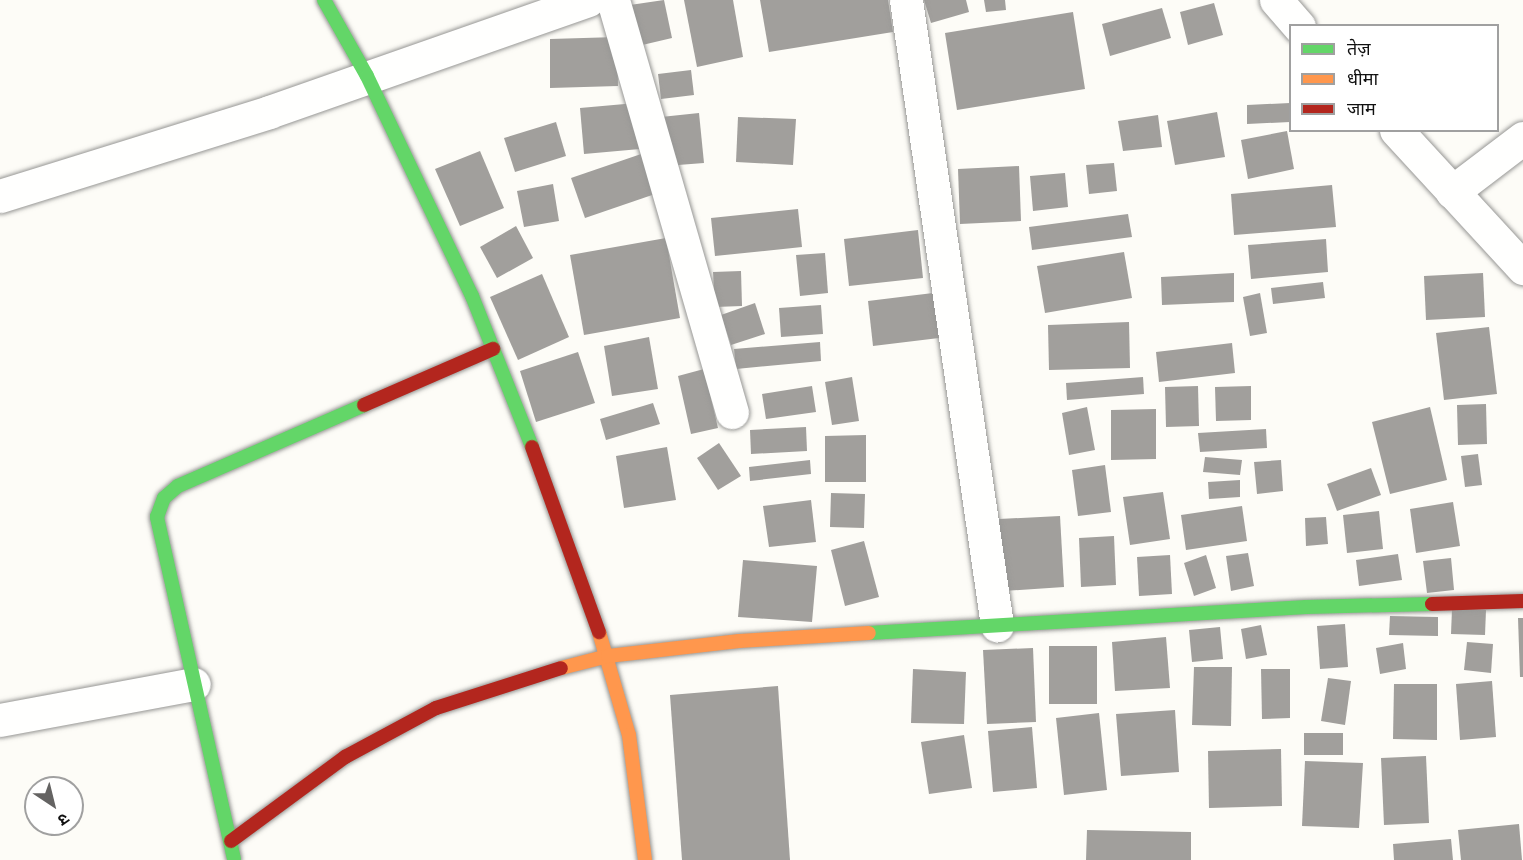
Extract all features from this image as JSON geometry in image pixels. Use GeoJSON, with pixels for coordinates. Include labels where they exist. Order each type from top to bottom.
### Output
{"type":"FeatureCollection","features":[{"type":"Feature","properties":{"kind":"street"},"geometry":{"type":"LineString","coordinates":[[324,0],[368,76],[493,349],[608,657],[629,735],[645,860]]}},
{"type":"Feature","properties":{"kind":"street"},"geometry":{"type":"LineString","coordinates":[[613,0],[732,412]]}},
{"type":"Feature","properties":{"kind":"street"},"geometry":{"type":"LineString","coordinates":[[906,0],[997,625]]}},
{"type":"Feature","properties":{"kind":"street"},"geometry":{"type":"LineString","coordinates":[[1276,0],[1297,24]]}},
{"type":"Feature","properties":{"kind":"street"},"geometry":{"type":"LineString","coordinates":[[0,196],[269,112],[580,1]]}},
{"type":"Feature","properties":{"kind":"street"},"geometry":{"type":"LineString","coordinates":[[1398,132],[1523,268]]}},
{"type":"Feature","properties":{"kind":"street"},"geometry":{"type":"LineString","coordinates":[[1452,192],[1523,138]]}},
{"type":"Feature","properties":{"kind":"street"},"geometry":{"type":"LineString","coordinates":[[234,860],[157,517],[164,498],[178,486],[493,349]]}},
{"type":"Feature","properties":{"kind":"street"},"geometry":{"type":"LineString","coordinates":[[231,841],[345,756],[436,708],[519,679],[608,657],[739,641],[997,625],[1306,607],[1523,601]]}},
{"type":"Feature","properties":{"kind":"street"},"geometry":{"type":"LineString","coordinates":[[0,720],[194,684]]}},
{"type":"Feature","properties":{"kind":"building"},"geometry":{"type":"Polygon","coordinates":[[[664,0],[672,38],[638,46],[630,5],[664,0]]]}},
{"type":"Feature","properties":{"kind":"building"},"geometry":{"type":"Polygon","coordinates":[[[684,0],[733,0],[743,57],[697,67],[684,0]]]}},
{"type":"Feature","properties":{"kind":"building"},"geometry":{"type":"Polygon","coordinates":[[[760,0],[888,0],[893,32],[769,52],[760,0]]]}},
{"type":"Feature","properties":{"kind":"building"},"geometry":{"type":"Polygon","coordinates":[[[924,0],[966,0],[969,12],[931,23],[924,0]]]}},
{"type":"Feature","properties":{"kind":"building"},"geometry":{"type":"Polygon","coordinates":[[[984,0],[1005,0],[1006,10],[986,12],[984,0]]]}},
{"type":"Feature","properties":{"kind":"building"},"geometry":{"type":"Polygon","coordinates":[[[1214,3],[1223,35],[1188,45],[1180,12],[1214,3]]]}},
{"type":"Feature","properties":{"kind":"building"},"geometry":{"type":"Polygon","coordinates":[[[1162,8],[1171,38],[1110,56],[1102,24],[1162,8]]]}},
{"type":"Feature","properties":{"kind":"building"},"geometry":{"type":"Polygon","coordinates":[[[1073,12],[1085,89],[957,110],[945,33],[1073,12]]]}},
{"type":"Feature","properties":{"kind":"building"},"geometry":{"type":"Polygon","coordinates":[[[617,37],[618,86],[550,88],[550,39],[617,37]]]}},
{"type":"Feature","properties":{"kind":"building"},"geometry":{"type":"Polygon","coordinates":[[[691,70],[694,95],[661,99],[658,74],[691,70]]]}},
{"type":"Feature","properties":{"kind":"building"},"geometry":{"type":"Polygon","coordinates":[[[636,103],[640,149],[584,154],[580,108],[636,103]]]}},
{"type":"Feature","properties":{"kind":"building"},"geometry":{"type":"Polygon","coordinates":[[[1289,103],[1289,122],[1247,124],[1247,105],[1289,103]]]}},
{"type":"Feature","properties":{"kind":"building"},"geometry":{"type":"Polygon","coordinates":[[[1217,112],[1225,157],[1175,165],[1167,121],[1217,112]]]}},
{"type":"Feature","properties":{"kind":"building"},"geometry":{"type":"Polygon","coordinates":[[[699,113],[704,163],[665,166],[661,117],[699,113]]]}},
{"type":"Feature","properties":{"kind":"building"},"geometry":{"type":"Polygon","coordinates":[[[1158,115],[1162,147],[1123,151],[1118,121],[1158,115]]]}},
{"type":"Feature","properties":{"kind":"building"},"geometry":{"type":"Polygon","coordinates":[[[738,117],[796,119],[793,165],[736,162],[738,117]]]}},
{"type":"Feature","properties":{"kind":"building"},"geometry":{"type":"Polygon","coordinates":[[[556,122],[566,156],[515,172],[504,138],[556,122]]]}},
{"type":"Feature","properties":{"kind":"building"},"geometry":{"type":"Polygon","coordinates":[[[1287,131],[1294,169],[1248,179],[1241,140],[1287,131]]]}},
{"type":"Feature","properties":{"kind":"building"},"geometry":{"type":"Polygon","coordinates":[[[480,151],[504,208],[460,226],[435,169],[480,151]]]}},
{"type":"Feature","properties":{"kind":"building"},"geometry":{"type":"Polygon","coordinates":[[[644,153],[658,193],[585,218],[571,178],[644,153]]]}},
{"type":"Feature","properties":{"kind":"building"},"geometry":{"type":"Polygon","coordinates":[[[1114,163],[1117,191],[1089,194],[1086,165],[1114,163]]]}},
{"type":"Feature","properties":{"kind":"building"},"geometry":{"type":"Polygon","coordinates":[[[1019,166],[1021,221],[960,224],[958,169],[1019,166]]]}},
{"type":"Feature","properties":{"kind":"building"},"geometry":{"type":"Polygon","coordinates":[[[1065,173],[1068,207],[1033,211],[1030,176],[1065,173]]]}},
{"type":"Feature","properties":{"kind":"building"},"geometry":{"type":"Polygon","coordinates":[[[553,184],[559,221],[524,227],[517,191],[553,184]]]}},
{"type":"Feature","properties":{"kind":"building"},"geometry":{"type":"Polygon","coordinates":[[[1332,185],[1336,227],[1234,235],[1231,194],[1332,185]]]}},
{"type":"Feature","properties":{"kind":"building"},"geometry":{"type":"Polygon","coordinates":[[[798,209],[802,247],[715,256],[711,218],[798,209]]]}},
{"type":"Feature","properties":{"kind":"building"},"geometry":{"type":"Polygon","coordinates":[[[1128,214],[1132,237],[1032,250],[1029,227],[1128,214]]]}},
{"type":"Feature","properties":{"kind":"building"},"geometry":{"type":"Polygon","coordinates":[[[516,226],[533,258],[497,278],[480,247],[516,226]]]}},
{"type":"Feature","properties":{"kind":"building"},"geometry":{"type":"Polygon","coordinates":[[[918,230],[923,278],[849,286],[844,239],[918,230]]]}},
{"type":"Feature","properties":{"kind":"building"},"geometry":{"type":"Polygon","coordinates":[[[666,238],[680,318],[584,335],[570,255],[666,238]]]}},
{"type":"Feature","properties":{"kind":"building"},"geometry":{"type":"Polygon","coordinates":[[[1326,239],[1328,272],[1251,279],[1248,245],[1326,239]]]}},
{"type":"Feature","properties":{"kind":"building"},"geometry":{"type":"Polygon","coordinates":[[[1124,252],[1132,298],[1045,313],[1037,266],[1124,252]]]}},
{"type":"Feature","properties":{"kind":"building"},"geometry":{"type":"Polygon","coordinates":[[[825,253],[828,293],[800,296],[796,255],[825,253]]]}},
{"type":"Feature","properties":{"kind":"building"},"geometry":{"type":"Polygon","coordinates":[[[741,271],[742,306],[715,307],[713,272],[741,271]]]}},
{"type":"Feature","properties":{"kind":"building"},"geometry":{"type":"Polygon","coordinates":[[[1234,273],[1234,302],[1162,305],[1161,277],[1234,273]]]}},
{"type":"Feature","properties":{"kind":"building"},"geometry":{"type":"Polygon","coordinates":[[[1483,273],[1485,317],[1426,320],[1424,276],[1483,273]]]}},
{"type":"Feature","properties":{"kind":"building"},"geometry":{"type":"Polygon","coordinates":[[[542,274],[569,337],[518,360],[490,297],[542,274]]]}},
{"type":"Feature","properties":{"kind":"building"},"geometry":{"type":"Polygon","coordinates":[[[1323,282],[1325,298],[1273,304],[1271,288],[1323,282]]]}},
{"type":"Feature","properties":{"kind":"building"},"geometry":{"type":"Polygon","coordinates":[[[933,293],[939,338],[873,346],[868,301],[933,293]]]}},
{"type":"Feature","properties":{"kind":"building"},"geometry":{"type":"Polygon","coordinates":[[[1260,293],[1267,333],[1250,336],[1243,297],[1260,293]]]}},
{"type":"Feature","properties":{"kind":"building"},"geometry":{"type":"Polygon","coordinates":[[[755,303],[765,334],[731,345],[721,315],[755,303]]]}},
{"type":"Feature","properties":{"kind":"building"},"geometry":{"type":"Polygon","coordinates":[[[821,305],[823,334],[781,337],[779,308],[821,305]]]}},
{"type":"Feature","properties":{"kind":"building"},"geometry":{"type":"Polygon","coordinates":[[[1129,322],[1130,368],[1049,370],[1048,325],[1129,322]]]}},
{"type":"Feature","properties":{"kind":"building"},"geometry":{"type":"Polygon","coordinates":[[[1489,327],[1497,394],[1444,400],[1436,333],[1489,327]]]}},
{"type":"Feature","properties":{"kind":"building"},"geometry":{"type":"Polygon","coordinates":[[[649,337],[658,389],[612,396],[604,346],[649,337]]]}},
{"type":"Feature","properties":{"kind":"building"},"geometry":{"type":"Polygon","coordinates":[[[820,342],[821,361],[736,369],[734,349],[820,342]]]}},
{"type":"Feature","properties":{"kind":"building"},"geometry":{"type":"Polygon","coordinates":[[[1232,343],[1235,373],[1159,382],[1156,352],[1232,343]]]}},
{"type":"Feature","properties":{"kind":"building"},"geometry":{"type":"Polygon","coordinates":[[[578,352],[595,403],[536,422],[520,371],[578,352]]]}},
{"type":"Feature","properties":{"kind":"building"},"geometry":{"type":"Polygon","coordinates":[[[704,369],[718,428],[691,434],[678,376],[704,369]]]}},
{"type":"Feature","properties":{"kind":"building"},"geometry":{"type":"Polygon","coordinates":[[[852,377],[859,421],[832,425],[825,382],[852,377]]]}},
{"type":"Feature","properties":{"kind":"building"},"geometry":{"type":"Polygon","coordinates":[[[1143,377],[1144,394],[1067,400],[1066,383],[1143,377]]]}},
{"type":"Feature","properties":{"kind":"building"},"geometry":{"type":"Polygon","coordinates":[[[812,386],[816,412],[766,419],[762,394],[812,386]]]}},
{"type":"Feature","properties":{"kind":"building"},"geometry":{"type":"Polygon","coordinates":[[[1198,386],[1199,426],[1166,427],[1165,387],[1198,386]]]}},
{"type":"Feature","properties":{"kind":"building"},"geometry":{"type":"Polygon","coordinates":[[[1251,386],[1251,420],[1216,421],[1215,387],[1251,386]]]}},
{"type":"Feature","properties":{"kind":"building"},"geometry":{"type":"Polygon","coordinates":[[[653,403],[660,424],[606,440],[600,419],[653,403]]]}},
{"type":"Feature","properties":{"kind":"building"},"geometry":{"type":"Polygon","coordinates":[[[1486,404],[1487,444],[1458,445],[1457,405],[1486,404]]]}},
{"type":"Feature","properties":{"kind":"building"},"geometry":{"type":"Polygon","coordinates":[[[1087,407],[1095,450],[1069,455],[1062,413],[1087,407]]]}},
{"type":"Feature","properties":{"kind":"building"},"geometry":{"type":"Polygon","coordinates":[[[1430,407],[1447,480],[1390,494],[1372,422],[1430,407]]]}},
{"type":"Feature","properties":{"kind":"building"},"geometry":{"type":"Polygon","coordinates":[[[1156,409],[1156,459],[1111,460],[1111,410],[1156,409]]]}},
{"type":"Feature","properties":{"kind":"building"},"geometry":{"type":"Polygon","coordinates":[[[806,427],[807,451],[751,454],[750,430],[806,427]]]}},
{"type":"Feature","properties":{"kind":"building"},"geometry":{"type":"Polygon","coordinates":[[[1266,429],[1267,448],[1200,452],[1198,433],[1266,429]]]}},
{"type":"Feature","properties":{"kind":"building"},"geometry":{"type":"Polygon","coordinates":[[[866,435],[866,482],[825,482],[825,436],[866,435]]]}},
{"type":"Feature","properties":{"kind":"building"},"geometry":{"type":"Polygon","coordinates":[[[719,443],[741,476],[718,490],[697,458],[719,443]]]}},
{"type":"Feature","properties":{"kind":"building"},"geometry":{"type":"Polygon","coordinates":[[[667,447],[676,500],[624,508],[616,456],[667,447]]]}},
{"type":"Feature","properties":{"kind":"building"},"geometry":{"type":"Polygon","coordinates":[[[1478,454],[1482,485],[1465,487],[1461,456],[1478,454]]]}},
{"type":"Feature","properties":{"kind":"building"},"geometry":{"type":"Polygon","coordinates":[[[1205,457],[1242,460],[1240,475],[1203,472],[1205,457]]]}},
{"type":"Feature","properties":{"kind":"building"},"geometry":{"type":"Polygon","coordinates":[[[810,460],[811,474],[750,481],[749,467],[810,460]]]}},
{"type":"Feature","properties":{"kind":"building"},"geometry":{"type":"Polygon","coordinates":[[[1281,460],[1283,491],[1257,494],[1254,462],[1281,460]]]}},
{"type":"Feature","properties":{"kind":"building"},"geometry":{"type":"Polygon","coordinates":[[[1105,465],[1111,512],[1078,516],[1072,470],[1105,465]]]}},
{"type":"Feature","properties":{"kind":"building"},"geometry":{"type":"Polygon","coordinates":[[[1371,468],[1381,495],[1337,511],[1327,484],[1371,468]]]}},
{"type":"Feature","properties":{"kind":"building"},"geometry":{"type":"Polygon","coordinates":[[[1240,480],[1240,497],[1209,499],[1208,482],[1240,480]]]}},
{"type":"Feature","properties":{"kind":"building"},"geometry":{"type":"Polygon","coordinates":[[[1163,492],[1170,539],[1130,545],[1123,497],[1163,492]]]}},
{"type":"Feature","properties":{"kind":"building"},"geometry":{"type":"Polygon","coordinates":[[[831,493],[865,494],[864,528],[830,527],[831,493]]]}},
{"type":"Feature","properties":{"kind":"building"},"geometry":{"type":"Polygon","coordinates":[[[811,500],[816,542],[769,547],[763,506],[811,500]]]}},
{"type":"Feature","properties":{"kind":"building"},"geometry":{"type":"Polygon","coordinates":[[[1453,502],[1460,546],[1416,553],[1410,509],[1453,502]]]}},
{"type":"Feature","properties":{"kind":"building"},"geometry":{"type":"Polygon","coordinates":[[[1242,506],[1247,541],[1186,550],[1181,515],[1242,506]]]}},
{"type":"Feature","properties":{"kind":"building"},"geometry":{"type":"Polygon","coordinates":[[[1379,511],[1383,549],[1347,553],[1343,515],[1379,511]]]}},
{"type":"Feature","properties":{"kind":"building"},"geometry":{"type":"Polygon","coordinates":[[[1060,516],[1064,587],[1003,591],[999,519],[1060,516]]]}},
{"type":"Feature","properties":{"kind":"building"},"geometry":{"type":"Polygon","coordinates":[[[1326,517],[1328,544],[1306,546],[1305,518],[1326,517]]]}},
{"type":"Feature","properties":{"kind":"building"},"geometry":{"type":"Polygon","coordinates":[[[1114,536],[1116,585],[1081,587],[1079,538],[1114,536]]]}},
{"type":"Feature","properties":{"kind":"building"},"geometry":{"type":"Polygon","coordinates":[[[864,541],[879,597],[845,606],[831,550],[864,541]]]}},
{"type":"Feature","properties":{"kind":"building"},"geometry":{"type":"Polygon","coordinates":[[[1248,553],[1254,586],[1231,591],[1226,556],[1248,553]]]}},
{"type":"Feature","properties":{"kind":"building"},"geometry":{"type":"Polygon","coordinates":[[[1398,554],[1402,580],[1359,586],[1356,560],[1398,554]]]}},
{"type":"Feature","properties":{"kind":"building"},"geometry":{"type":"Polygon","coordinates":[[[1170,555],[1172,594],[1139,596],[1137,557],[1170,555]]]}},
{"type":"Feature","properties":{"kind":"building"},"geometry":{"type":"Polygon","coordinates":[[[1206,555],[1216,588],[1194,596],[1184,563],[1206,555]]]}},
{"type":"Feature","properties":{"kind":"building"},"geometry":{"type":"Polygon","coordinates":[[[1451,558],[1454,590],[1427,593],[1423,561],[1451,558]]]}},
{"type":"Feature","properties":{"kind":"building"},"geometry":{"type":"Polygon","coordinates":[[[743,560],[817,566],[812,622],[738,617],[743,560]]]}},
{"type":"Feature","properties":{"kind":"building"},"geometry":{"type":"Polygon","coordinates":[[[1452,609],[1486,610],[1485,635],[1451,634],[1452,609]]]}},
{"type":"Feature","properties":{"kind":"building"},"geometry":{"type":"Polygon","coordinates":[[[1390,616],[1438,617],[1438,636],[1389,635],[1390,616]]]}},
{"type":"Feature","properties":{"kind":"building"},"geometry":{"type":"Polygon","coordinates":[[[1518,618],[1523,618],[1523,677],[1520,677],[1518,618]]]}},
{"type":"Feature","properties":{"kind":"building"},"geometry":{"type":"Polygon","coordinates":[[[1345,624],[1348,667],[1320,669],[1317,626],[1345,624]]]}},
{"type":"Feature","properties":{"kind":"building"},"geometry":{"type":"Polygon","coordinates":[[[1261,625],[1267,655],[1246,659],[1241,629],[1261,625]]]}},
{"type":"Feature","properties":{"kind":"building"},"geometry":{"type":"Polygon","coordinates":[[[1220,627],[1223,659],[1192,662],[1189,630],[1220,627]]]}},
{"type":"Feature","properties":{"kind":"building"},"geometry":{"type":"Polygon","coordinates":[[[1166,637],[1170,688],[1115,691],[1112,642],[1166,637]]]}},
{"type":"Feature","properties":{"kind":"building"},"geometry":{"type":"Polygon","coordinates":[[[1467,642],[1493,644],[1491,673],[1464,670],[1467,642]]]}},
{"type":"Feature","properties":{"kind":"building"},"geometry":{"type":"Polygon","coordinates":[[[1403,643],[1406,669],[1380,674],[1376,648],[1403,643]]]}},
{"type":"Feature","properties":{"kind":"building"},"geometry":{"type":"Polygon","coordinates":[[[1049,646],[1097,646],[1097,704],[1049,704],[1049,646]]]}},
{"type":"Feature","properties":{"kind":"building"},"geometry":{"type":"Polygon","coordinates":[[[1033,648],[1036,722],[987,724],[983,650],[1033,648]]]}},
{"type":"Feature","properties":{"kind":"building"},"geometry":{"type":"Polygon","coordinates":[[[1194,667],[1232,667],[1231,726],[1192,725],[1194,667]]]}},
{"type":"Feature","properties":{"kind":"building"},"geometry":{"type":"Polygon","coordinates":[[[913,669],[966,672],[964,724],[911,723],[913,669]]]}},
{"type":"Feature","properties":{"kind":"building"},"geometry":{"type":"Polygon","coordinates":[[[1261,669],[1290,669],[1290,718],[1262,719],[1261,669]]]}},
{"type":"Feature","properties":{"kind":"building"},"geometry":{"type":"Polygon","coordinates":[[[1328,678],[1351,681],[1345,725],[1321,721],[1328,678]]]}},
{"type":"Feature","properties":{"kind":"building"},"geometry":{"type":"Polygon","coordinates":[[[1492,681],[1496,737],[1460,740],[1456,684],[1492,681]]]}},
{"type":"Feature","properties":{"kind":"building"},"geometry":{"type":"Polygon","coordinates":[[[1394,684],[1437,684],[1437,740],[1393,739],[1394,684]]]}},
{"type":"Feature","properties":{"kind":"building"},"geometry":{"type":"Polygon","coordinates":[[[778,686],[790,860],[682,860],[670,695],[778,686]]]}},
{"type":"Feature","properties":{"kind":"building"},"geometry":{"type":"Polygon","coordinates":[[[1175,710],[1179,772],[1121,776],[1116,714],[1175,710]]]}},
{"type":"Feature","properties":{"kind":"building"},"geometry":{"type":"Polygon","coordinates":[[[1099,713],[1107,790],[1064,795],[1056,718],[1099,713]]]}},
{"type":"Feature","properties":{"kind":"building"},"geometry":{"type":"Polygon","coordinates":[[[1032,727],[1037,788],[993,792],[988,731],[1032,727]]]}},
{"type":"Feature","properties":{"kind":"building"},"geometry":{"type":"Polygon","coordinates":[[[1304,733],[1343,733],[1343,755],[1304,755],[1304,733]]]}},
{"type":"Feature","properties":{"kind":"building"},"geometry":{"type":"Polygon","coordinates":[[[964,735],[972,788],[929,794],[921,742],[964,735]]]}},
{"type":"Feature","properties":{"kind":"building"},"geometry":{"type":"Polygon","coordinates":[[[1281,749],[1282,806],[1209,808],[1208,751],[1281,749]]]}},
{"type":"Feature","properties":{"kind":"building"},"geometry":{"type":"Polygon","coordinates":[[[1426,756],[1429,823],[1384,825],[1381,758],[1426,756]]]}},
{"type":"Feature","properties":{"kind":"building"},"geometry":{"type":"Polygon","coordinates":[[[1305,761],[1363,763],[1359,828],[1302,826],[1305,761]]]}},
{"type":"Feature","properties":{"kind":"building"},"geometry":{"type":"Polygon","coordinates":[[[1519,824],[1522,860],[1461,860],[1458,830],[1519,824]]]}},
{"type":"Feature","properties":{"kind":"building"},"geometry":{"type":"Polygon","coordinates":[[[1087,830],[1191,832],[1191,860],[1086,860],[1087,830]]]}},
{"type":"Feature","properties":{"kind":"building"},"geometry":{"type":"Polygon","coordinates":[[[1451,839],[1453,860],[1394,860],[1393,844],[1451,839]]]}},
{"type":"Feature","properties":{"kind":"traffic: fast"},"geometry":{"type":"LineString","coordinates":[[324,0],[367,76],[472,296],[532,447]]}},
{"type":"Feature","properties":{"kind":"traffic: fast"},"geometry":{"type":"LineString","coordinates":[[234,859],[157,517],[164,498],[178,486],[364,405]]}},
{"type":"Feature","properties":{"kind":"traffic: fast"},"geometry":{"type":"LineString","coordinates":[[869,633],[1306,607],[1432,604]]}},
{"type":"Feature","properties":{"kind":"traffic: slow"},"geometry":{"type":"LineString","coordinates":[[599,632],[629,735],[645,860]]}},
{"type":"Feature","properties":{"kind":"traffic: slow"},"geometry":{"type":"LineString","coordinates":[[561,668],[608,656],[739,641],[869,633]]}},
{"type":"Feature","properties":{"kind":"traffic: jam"},"geometry":{"type":"LineString","coordinates":[[364,405],[493,349]]}},
{"type":"Feature","properties":{"kind":"traffic: jam"},"geometry":{"type":"LineString","coordinates":[[532,447],[599,632]]}},
{"type":"Feature","properties":{"kind":"traffic: jam"},"geometry":{"type":"LineString","coordinates":[[1432,604],[1523,601]]}},
{"type":"Feature","properties":{"kind":"traffic: jam"},"geometry":{"type":"LineString","coordinates":[[231,841],[345,757],[436,708],[561,668]]}}]}
